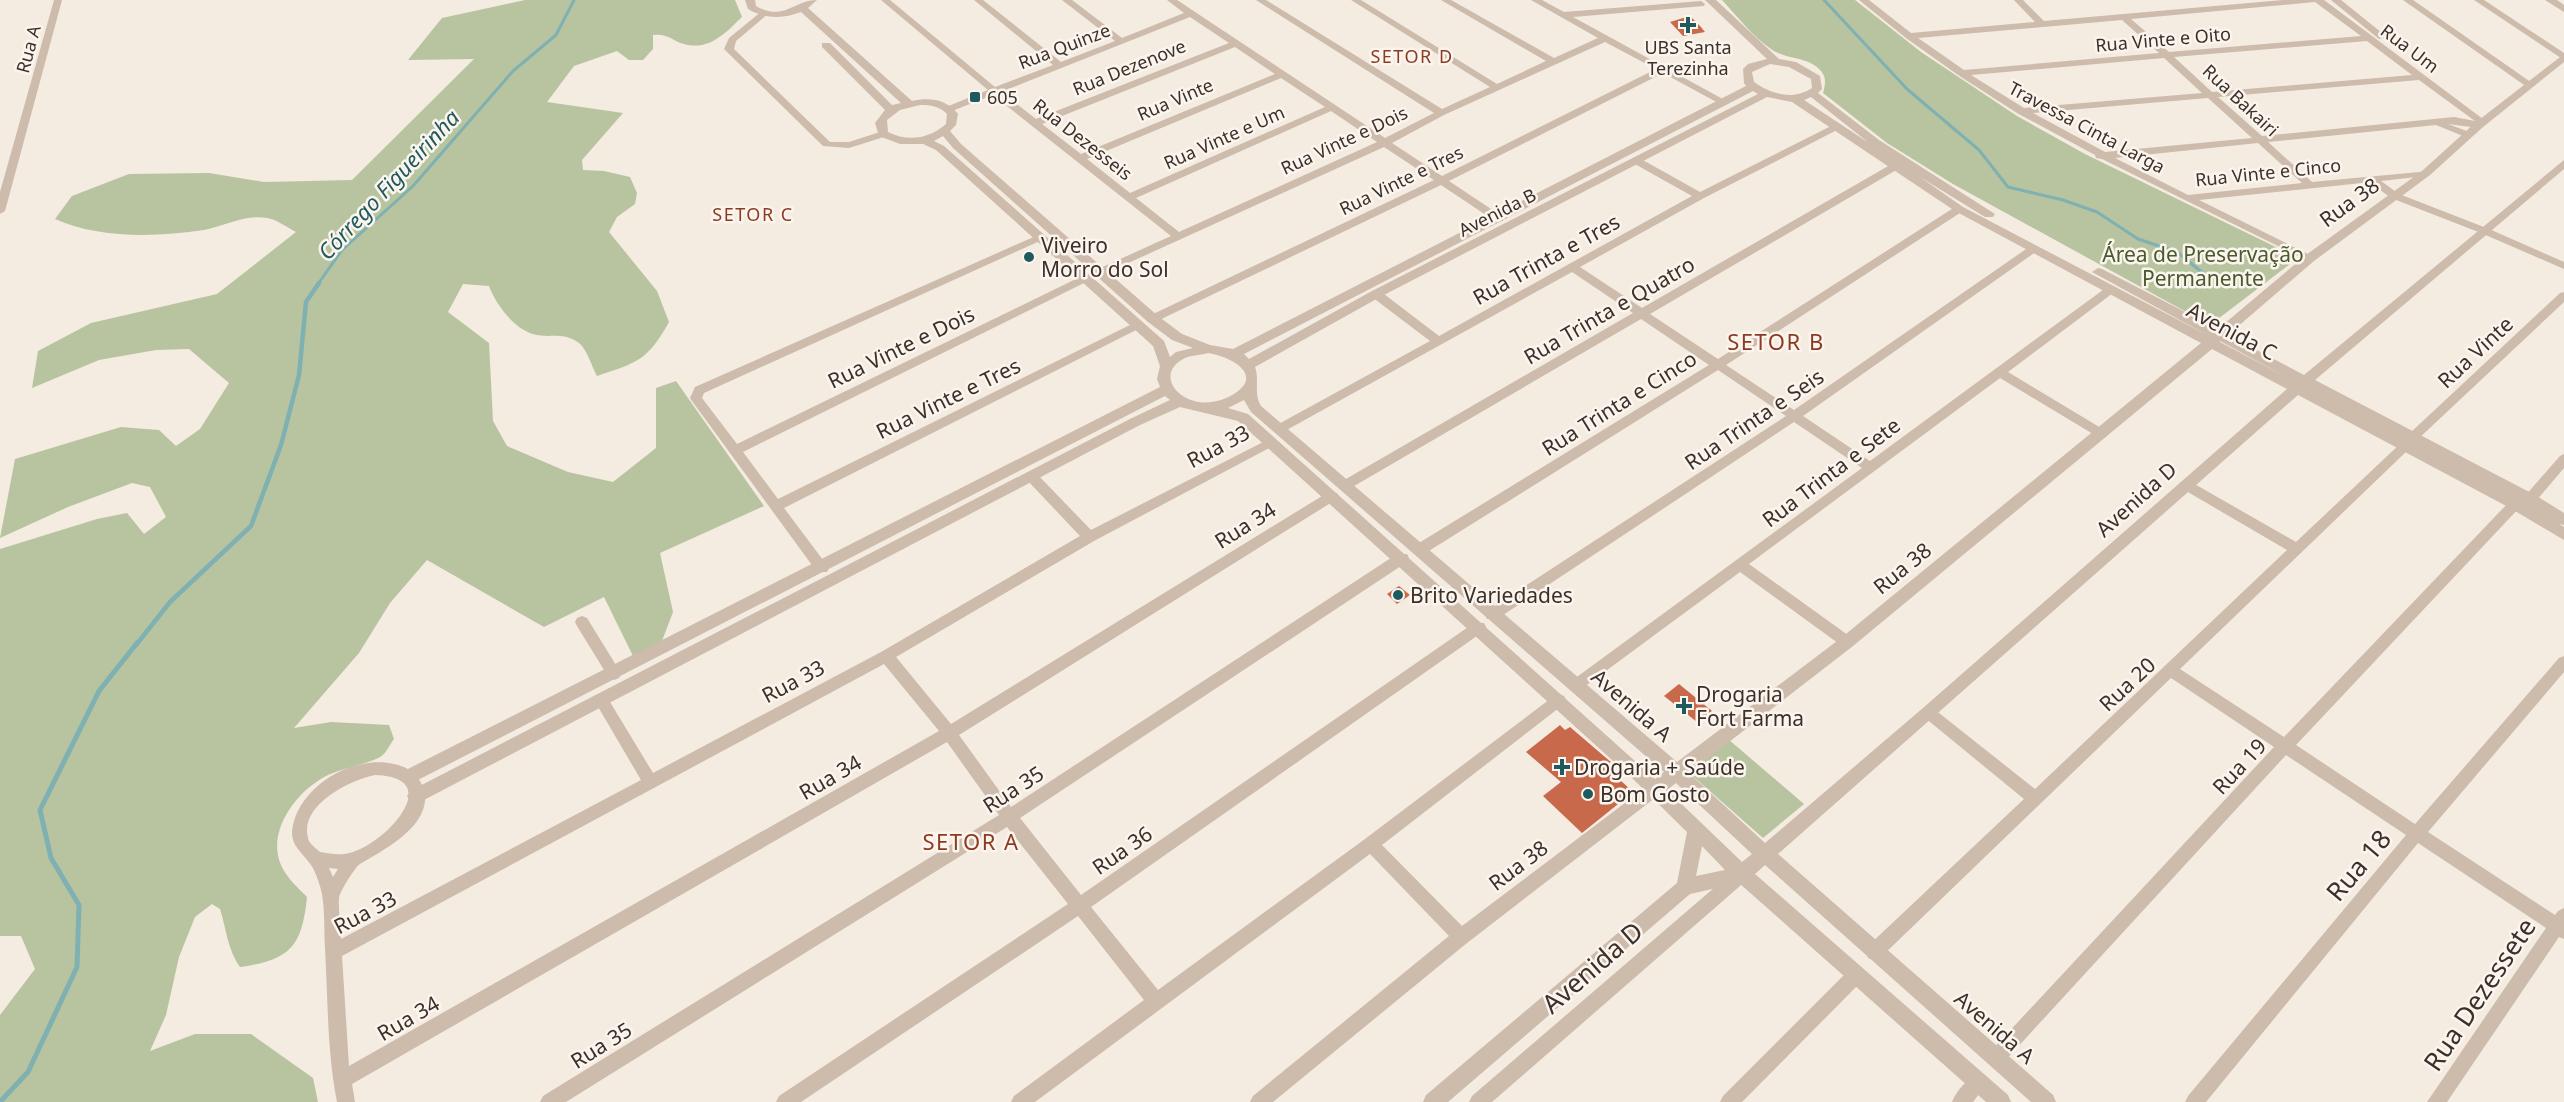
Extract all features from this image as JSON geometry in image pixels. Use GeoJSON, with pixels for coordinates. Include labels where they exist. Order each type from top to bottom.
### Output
{"type":"FeatureCollection","features":[{"type":"Feature","properties":{"kind":"street","name":"Rua A"},"geometry":{"type":"LineString","coordinates":[[0,211],[5,178],[58,0]]}},
{"type":"Feature","properties":{"kind":"street"},"geometry":{"type":"LineString","coordinates":[[750,0],[751,7],[765,13],[796,10],[812,0]]}},
{"type":"Feature","properties":{"kind":"street","name":"Rua Dezesseis"},"geometry":{"type":"LineString","coordinates":[[885,0],[994,91],[1178,236]]}},
{"type":"Feature","properties":{"kind":"street"},"geometry":{"type":"LineString","coordinates":[[978,0],[1059,66]]}},
{"type":"Feature","properties":{"kind":"street"},"geometry":{"type":"LineString","coordinates":[[1066,0],[1121,41]]}},
{"type":"Feature","properties":{"kind":"street"},"geometry":{"type":"LineString","coordinates":[[1171,0],[1499,219]]}},
{"type":"Feature","properties":{"kind":"street"},"geometry":{"type":"LineString","coordinates":[[1260,0],[1442,113]]}},
{"type":"Feature","properties":{"kind":"street"},"geometry":{"type":"LineString","coordinates":[[1355,0],[1496,87]]}},
{"type":"Feature","properties":{"kind":"street"},"geometry":{"type":"LineString","coordinates":[[1445,0],[1552,61]]}},
{"type":"Feature","properties":{"kind":"street"},"geometry":{"type":"LineString","coordinates":[[1535,0],[1725,103]]}},
{"type":"Feature","properties":{"kind":"street"},"geometry":{"type":"LineString","coordinates":[[1863,1],[1876,0]]}},
{"type":"Feature","properties":{"kind":"street"},"geometry":{"type":"LineString","coordinates":[[2018,0],[2042,24]]}},
{"type":"Feature","properties":{"kind":"street"},"geometry":{"type":"LineString","coordinates":[[1909,36],[2315,0]]}},
{"type":"Feature","properties":{"kind":"street","name":"Rua Um"},"geometry":{"type":"LineString","coordinates":[[2315,0],[2484,121]]}},
{"type":"Feature","properties":{"kind":"street","name":"Rua Um"},"geometry":{"type":"LineString","coordinates":[[2335,0],[2484,121]]}},
{"type":"Feature","properties":{"kind":"street"},"geometry":{"type":"LineString","coordinates":[[2407,0],[2530,85]]}},
{"type":"Feature","properties":{"kind":"street"},"geometry":{"type":"LineString","coordinates":[[2478,0],[2564,57]]}},
{"type":"Feature","properties":{"kind":"street"},"geometry":{"type":"LineString","coordinates":[[2550,0],[2564,9]]}},
{"type":"Feature","properties":{"kind":"street"},"geometry":{"type":"LineString","coordinates":[[1563,15],[1703,1],[1776,62]]}},
{"type":"Feature","properties":{"kind":"street"},"geometry":{"type":"LineString","coordinates":[[1703,1],[1760,63]]}},
{"type":"Feature","properties":{"kind":"street","name":"Travessa Cinta Larga"},"geometry":{"type":"LineString","coordinates":[[1863,1],[1961,73],[2020,111],[2100,156],[2310,258]]}},
{"type":"Feature","properties":{"kind":"street"},"geometry":{"type":"LineString","coordinates":[[796,10],[908,103]]}},
{"type":"Feature","properties":{"kind":"street"},"geometry":{"type":"LineString","coordinates":[[796,10],[890,110]]}},
{"type":"Feature","properties":{"kind":"street"},"geometry":{"type":"LineString","coordinates":[[765,13],[732,40],[729,49],[827,144],[837,147],[853,145],[884,134],[900,141],[924,140],[945,132],[954,120],[949,109],[932,102],[908,103],[890,110],[880,123],[884,134]]}},
{"type":"Feature","properties":{"kind":"street","name":"Rua Quinze"},"geometry":{"type":"LineString","coordinates":[[949,109],[1190,14]]}},
{"type":"Feature","properties":{"kind":"street","name":"Rua Bakairi"},"geometry":{"type":"LineString","coordinates":[[2125,18],[2308,183]]}},
{"type":"Feature","properties":{"kind":"street","name":"Rua Vinte e Oito"},"geometry":{"type":"LineString","coordinates":[[1961,73],[2369,38]]}},
{"type":"Feature","properties":{"kind":"street","name":"Rua Vinte e Dois"},"geometry":{"type":"LineString","coordinates":[[1100,272],[1384,143],[1496,87],[1604,39]]}},
{"type":"Feature","properties":{"kind":"street","name":"Rua Dezenove"},"geometry":{"type":"LineString","coordinates":[[1036,123],[1234,44]]}},
{"type":"Feature","properties":{"kind":"street","name":"Rua 38"},"geometry":{"type":"LineString","coordinates":[[1259,1102],[1461,937],[1847,642],[2102,434],[2310,258],[2426,173],[2484,121],[2564,57]]}},
{"type":"Feature","properties":{"kind":"street"},"geometry":{"type":"LineString","coordinates":[[1753,87],[1746,77],[1747,71],[1760,63],[1776,62],[1792,64],[1810,72],[1818,83],[1812,93]]}},
{"type":"Feature","properties":{"kind":"street","name":"Rua Vinte e Tres"},"geometry":{"type":"LineString","coordinates":[[1153,319],[1440,181],[1662,70]]}},
{"type":"Feature","properties":{"kind":"street","name":"Rua Vinte"},"geometry":{"type":"LineString","coordinates":[[1081,158],[1282,74]]}},
{"type":"Feature","properties":{"kind":"street"},"geometry":{"type":"LineString","coordinates":[[2020,111],[2420,77]]}},
{"type":"Feature","properties":{"kind":"street","name":"Avenida C"},"geometry":{"type":"LineString","coordinates":[[1753,87],[1766,94],[1794,98],[1812,93],[1857,129],[1957,195],[2215,340]]}},
{"type":"Feature","properties":{"kind":"street","name":"Avenida B"},"geometry":{"type":"LineString","coordinates":[[1234,354],[1753,87]]}},
{"type":"Feature","properties":{"kind":"street","name":"Avenida B"},"geometry":{"type":"LineString","coordinates":[[1247,366],[1376,294],[1766,94]]}},
{"type":"Feature","properties":{"kind":"street","name":"Avenida C"},"geometry":{"type":"LineString","coordinates":[[1794,98],[1959,209],[2110,290],[2301,384],[2522,502],[2564,520]]}},
{"type":"Feature","properties":{"kind":"street","name":"Rua Vinte e Um"},"geometry":{"type":"LineString","coordinates":[[1130,197],[1331,108]]}},
{"type":"Feature","properties":{"kind":"street"},"geometry":{"type":"LineString","coordinates":[[2100,156],[2429,122],[2484,121]]}},
{"type":"Feature","properties":{"kind":"street"},"geometry":{"type":"LineString","coordinates":[[2429,122],[2446,125],[2468,135]]}},
{"type":"Feature","properties":{"kind":"street","name":"Rua Trinta e Tres"},"geometry":{"type":"LineString","coordinates":[[1274,436],[1438,341],[1700,196],[1835,127]]}},
{"type":"Feature","properties":{"kind":"street"},"geometry":{"type":"LineString","coordinates":[[924,140],[940,148],[1159,344],[1167,367],[1163,382],[1166,390],[1179,402],[1208,408],[1233,401],[1249,387],[1251,378],[1247,366],[1234,354],[1208,349],[1177,337],[1153,319],[957,146],[945,132]]}},
{"type":"Feature","properties":{"kind":"street"},"geometry":{"type":"LineString","coordinates":[[1637,161],[1700,196]]}},
{"type":"Feature","properties":{"kind":"street","name":"Avenida D"},"geometry":{"type":"LineString","coordinates":[[1478,1102],[1929,713],[2301,384],[2564,163]]}},
{"type":"Feature","properties":{"kind":"street","name":"Rua Trinta e Quatro"},"geometry":{"type":"LineString","coordinates":[[1338,491],[1894,167]]}},
{"type":"Feature","properties":{"kind":"street","name":"Rua Vinte e Cinco"},"geometry":{"type":"LineString","coordinates":[[2186,198],[2308,183],[2426,173]]}},
{"type":"Feature","properties":{"kind":"street"},"geometry":{"type":"LineString","coordinates":[[2349,180],[2378,183],[2395,196],[2485,231],[2564,266]]}},
{"type":"Feature","properties":{"kind":"street","name":"Rua Trinta e Cinco"},"geometry":{"type":"LineString","coordinates":[[1419,550],[1719,364],[1959,209]]}},
{"type":"Feature","properties":{"kind":"street"},"geometry":{"type":"LineString","coordinates":[[822,568],[696,398],[699,390],[1038,238]]}},
{"type":"Feature","properties":{"kind":"street","name":"Rua Trinta e Seis"},"geometry":{"type":"LineString","coordinates":[[1492,615],[1796,416],[2033,249]]}},
{"type":"Feature","properties":{"kind":"street"},"geometry":{"type":"LineString","coordinates":[[1572,267],[1870,467]]}},
{"type":"Feature","properties":{"kind":"street","name":"Rua Vinte e Dois"},"geometry":{"type":"LineString","coordinates":[[735,450],[1084,279]]}},
{"type":"Feature","properties":{"kind":"street","name":"Rua Trinta e Sete"},"geometry":{"type":"LineString","coordinates":[[1575,686],[2110,290]]}},
{"type":"Feature","properties":{"kind":"street"},"geometry":{"type":"LineString","coordinates":[[1376,294],[1438,341]]}},
{"type":"Feature","properties":{"kind":"street","name":"Rua Vinte"},"geometry":{"type":"LineString","coordinates":[[2409,441],[2564,296]]}},
{"type":"Feature","properties":{"kind":"street","name":"Rua Vinte e Tres"},"geometry":{"type":"LineString","coordinates":[[776,506],[1138,326]]}},
{"type":"Feature","properties":{"kind":"street"},"geometry":{"type":"LineString","coordinates":[[1167,367],[1184,354],[1208,349]]}},
{"type":"Feature","properties":{"kind":"street"},"geometry":{"type":"LineString","coordinates":[[1999,372],[2102,434]]}},
{"type":"Feature","properties":{"kind":"street","name":"Avenida A"},"geometry":{"type":"LineString","coordinates":[[1249,387],[1256,409],[1274,436]]}},
{"type":"Feature","properties":{"kind":"street"},"geometry":{"type":"LineString","coordinates":[[408,777],[822,568],[1166,390]]}},
{"type":"Feature","properties":{"kind":"street"},"geometry":{"type":"LineString","coordinates":[[416,796],[1135,422],[1179,402]]}},
{"type":"Feature","properties":{"kind":"street","name":"Avenida A"},"geometry":{"type":"LineString","coordinates":[[1208,408],[1243,417],[1274,436],[1338,491],[1419,550],[1676,772],[1764,854],[2046,1102]]}},
{"type":"Feature","properties":{"kind":"street","name":"Rua 33"},"geometry":{"type":"LineString","coordinates":[[334,952],[886,656],[1089,537],[1274,436]]}},
{"type":"Feature","properties":{"kind":"street","name":"Rua 20"},"geometry":{"type":"LineString","coordinates":[[1874,952],[2172,671],[2409,441]]}},
{"type":"Feature","properties":{"kind":"street"},"geometry":{"type":"LineString","coordinates":[[2522,502],[2564,459]]}},
{"type":"Feature","properties":{"kind":"street"},"geometry":{"type":"LineString","coordinates":[[1032,477],[1089,537]]}},
{"type":"Feature","properties":{"kind":"street"},"geometry":{"type":"LineString","coordinates":[[2186,485],[2297,549]]}},
{"type":"Feature","properties":{"kind":"street","name":"Avenida A"},"geometry":{"type":"LineString","coordinates":[[1338,491],[1402,558],[1655,789],[1742,874],[2001,1102]]}},
{"type":"Feature","properties":{"kind":"street","name":"Rua 34"},"geometry":{"type":"LineString","coordinates":[[342,1080],[949,733],[1338,491]]}},
{"type":"Feature","properties":{"kind":"street","name":"Avenida C"},"geometry":{"type":"LineString","coordinates":[[2522,502],[2564,534]]}},
{"type":"Feature","properties":{"kind":"street","name":"Rua 19"},"geometry":{"type":"LineString","coordinates":[[1996,1058],[2284,747],[2522,502]]}},
{"type":"Feature","properties":{"kind":"street","name":"Rua 35"},"geometry":{"type":"LineString","coordinates":[[549,1102],[1009,817],[1402,558]]}},
{"type":"Feature","properties":{"kind":"street"},"geometry":{"type":"LineString","coordinates":[[1739,564],[1847,642]]}},
{"type":"Feature","properties":{"kind":"street"},"geometry":{"type":"LineString","coordinates":[[582,622],[614,674]]}},
{"type":"Feature","properties":{"kind":"street","name":"Rua 36"},"geometry":{"type":"LineString","coordinates":[[785,1102],[1079,906],[1479,627]]}},
{"type":"Feature","properties":{"kind":"street"},"geometry":{"type":"LineString","coordinates":[[886,656],[949,733],[1009,817],[1156,1001]]}},
{"type":"Feature","properties":{"kind":"street","name":"Rua 18"},"geometry":{"type":"LineString","coordinates":[[2194,1102],[2417,833],[2564,662]]}},
{"type":"Feature","properties":{"kind":"street"},"geometry":{"type":"LineString","coordinates":[[2172,671],[2284,747],[2561,925]]}},
{"type":"Feature","properties":{"kind":"street"},"geometry":{"type":"LineString","coordinates":[[1020,1102],[1371,844],[1559,700]]}},
{"type":"Feature","properties":{"kind":"street"},"geometry":{"type":"LineString","coordinates":[[602,701],[650,781]]}},
{"type":"Feature","properties":{"kind":"street"},"geometry":{"type":"LineString","coordinates":[[1929,713],[2035,798]]}},
{"type":"Feature","properties":{"kind":"street"},"geometry":{"type":"LineString","coordinates":[[373,768],[390,768],[408,777],[413,783],[416,796],[413,811],[404,826],[390,841],[372,852],[352,860],[332,862],[316,859],[304,850],[299,838],[300,824],[307,808],[336,781],[355,772],[373,768]]}},
{"type":"Feature","properties":{"kind":"street"},"geometry":{"type":"LineString","coordinates":[[1677,810],[1698,793]]}},
{"type":"Feature","properties":{"kind":"street"},"geometry":{"type":"LineString","coordinates":[[1685,887],[1696,829]]}},
{"type":"Feature","properties":{"kind":"street"},"geometry":{"type":"LineString","coordinates":[[1371,844],[1461,937]]}},
{"type":"Feature","properties":{"kind":"street"},"geometry":{"type":"LineString","coordinates":[[316,859],[331,895],[342,1080],[346,1102]]}},
{"type":"Feature","properties":{"kind":"street"},"geometry":{"type":"LineString","coordinates":[[331,895],[352,860]]}},
{"type":"Feature","properties":{"kind":"street","name":"Avenida D"},"geometry":{"type":"LineString","coordinates":[[1433,1102],[1685,887],[1742,874]]}},
{"type":"Feature","properties":{"kind":"street","name":"Rua Dezessete"},"geometry":{"type":"LineString","coordinates":[[2436,1102],[2561,925]]}},
{"type":"Feature","properties":{"kind":"street"},"geometry":{"type":"LineString","coordinates":[[1729,1102],[1856,975]]}},
{"type":"Feature","properties":{"kind":"street"},"geometry":{"type":"LineString","coordinates":[[1961,1102],[1979,1082]]}},
{"type":"Feature","properties":{"kind":"green space"},"geometry":{"type":"Polygon","coordinates":[[[525,0],[735,0],[742,17],[709,43],[693,46],[666,36],[653,35],[653,49],[643,60],[629,60],[617,51],[574,66],[547,102],[623,113],[582,160],[583,170],[604,171],[630,177],[637,193],[635,204],[617,217],[609,232],[657,291],[669,322],[647,353],[632,363],[597,376],[579,343],[567,337],[539,335],[526,331],[506,314],[489,286],[463,284],[448,312],[489,343],[493,421],[507,446],[568,472],[613,482],[656,448],[656,388],[676,381],[764,506],[660,553],[673,612],[662,641],[633,656],[604,597],[544,627],[427,560],[390,603],[359,653],[294,728],[331,722],[389,725],[394,739],[380,757],[328,775],[316,782],[305,791],[287,813],[281,826],[277,852],[286,874],[307,897],[305,914],[297,940],[281,955],[257,964],[240,967],[230,947],[220,909],[212,904],[195,917],[179,957],[166,1015],[150,1051],[195,1034],[251,1034],[313,1078],[318,1102],[0,1102],[0,1015],[35,969],[21,936],[0,936],[0,549],[97,519],[127,513],[144,534],[166,517],[150,487],[132,483],[68,507],[0,538],[15,459],[121,427],[159,430],[176,446],[200,429],[229,383],[189,349],[156,350],[99,360],[32,388],[38,351],[91,323],[217,294],[296,232],[274,220],[259,217],[204,230],[148,235],[91,230],[55,219],[72,196],[129,174],[209,173],[264,182],[352,180],[474,59],[408,60],[442,18],[525,0]]]}},
{"type":"Feature","properties":{"kind":"green space","name":"Área de Preservação Permanente"},"geometry":{"type":"Polygon","coordinates":[[[1722,0],[1855,0],[1921,52],[2017,116],[2085,154],[2298,258],[2210,325],[1953,184],[1887,143],[1823,93],[1824,76],[1816,66],[1771,49],[1722,0]]]}},
{"type":"Feature","properties":{"kind":"green space"},"geometry":{"type":"Polygon","coordinates":[[[1728,739],[1804,804],[1763,838],[1687,771],[1728,739]]]}},
{"type":"Feature","properties":{"kind":"building","name":"UBS Santa Terezinha"},"geometry":{"type":"Polygon","coordinates":[[[1690,16],[1705,32],[1683,36],[1670,22],[1690,16]]]}},
{"type":"Feature","properties":{"kind":"building","name":"Brito Variedades"},"geometry":{"type":"Polygon","coordinates":[[[1399,586],[1410,595],[1397,604],[1387,594],[1399,586]]]}},
{"type":"Feature","properties":{"kind":"building"},"geometry":{"type":"Polygon","coordinates":[[[1679,684],[1712,711],[1697,722],[1664,696],[1679,684]]]}},
{"type":"Feature","properties":{"kind":"building","name":"Bom Gosto"},"geometry":{"type":"Polygon","coordinates":[[[1560,725],[1565,730],[1570,727],[1611,762],[1605,766],[1633,792],[1582,833],[1543,796],[1561,782],[1526,752],[1560,725]]]}},
{"type":"Feature","properties":{"kind":"waterway","name":"Córrego Figueirinha"},"geometry":{"type":"LineString","coordinates":[[318,284],[342,250],[413,186],[513,71],[556,35],[574,0]]}},
{"type":"Feature","properties":{"kind":"waterway"},"geometry":{"type":"LineString","coordinates":[[1824,0],[1907,89],[1979,150],[2008,187],[2063,200],[2097,212],[2138,239],[2177,252],[2209,278]]}},
{"type":"Feature","properties":{"kind":"waterway","name":"Córrego Figueirinha"},"geometry":{"type":"LineString","coordinates":[[136,645],[170,602],[251,526],[281,445],[299,375],[306,302],[319,283]]}},
{"type":"Feature","properties":{"kind":"waterway","name":"Córrego Figueirinha"},"geometry":{"type":"LineString","coordinates":[[0,1102],[28,1072],[77,967],[79,905],[51,858],[40,810],[99,691],[137,643]]}},
{"type":"Feature","properties":{"kind":"place","name":"UBS Santa Terezinha"},"geometry":{"type":"Point","coordinates":[1688,25]}},
{"type":"Feature","properties":{"kind":"place","name":"605"},"geometry":{"type":"Point","coordinates":[975,97]}},
{"type":"Feature","properties":{"kind":"place","name":"Viveiro Morro do Sol"},"geometry":{"type":"Point","coordinates":[1029,257]}},
{"type":"Feature","properties":{"kind":"place","name":"Brito Variedades"},"geometry":{"type":"Point","coordinates":[1398,595]}},
{"type":"Feature","properties":{"kind":"place","name":"Drogaria Fort Farma"},"geometry":{"type":"Point","coordinates":[1684,706]}},
{"type":"Feature","properties":{"kind":"place","name":"Drogaria + Saúde"},"geometry":{"type":"Point","coordinates":[1562,767]}},
{"type":"Feature","properties":{"kind":"place","name":"Bom Gosto"},"geometry":{"type":"Point","coordinates":[1588,794]}},
{"type":"Feature","properties":{"kind":"district","name":"SETOR D"},"geometry":{"type":"Point","coordinates":[1412,56]}},
{"type":"Feature","properties":{"kind":"district","name":"SETOR C"},"geometry":{"type":"Point","coordinates":[753,214]}},
{"type":"Feature","properties":{"kind":"district","name":"SETOR B"},"geometry":{"type":"Point","coordinates":[1776,341]}},
{"type":"Feature","properties":{"kind":"district","name":"SETOR A"},"geometry":{"type":"Point","coordinates":[971,841]}}]}
